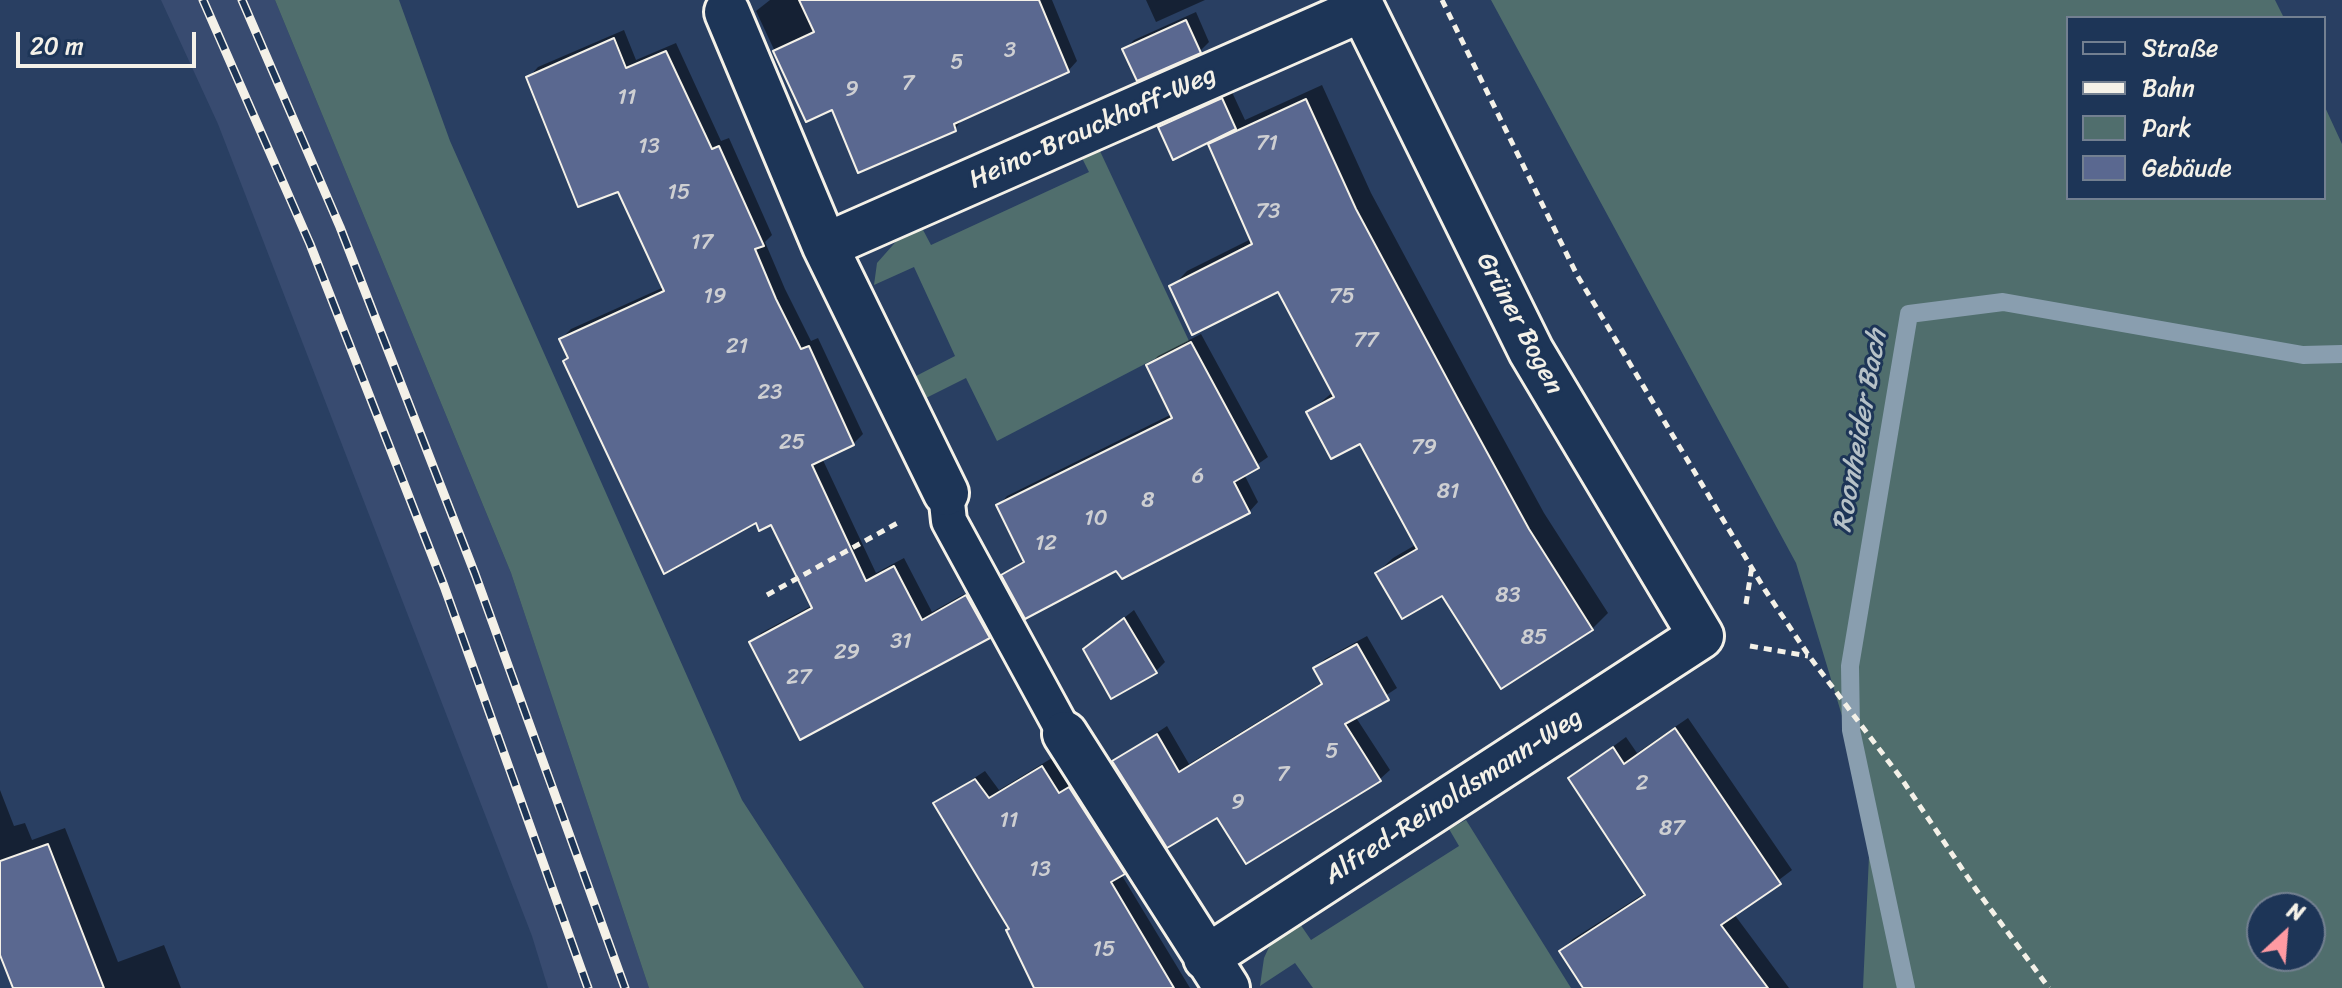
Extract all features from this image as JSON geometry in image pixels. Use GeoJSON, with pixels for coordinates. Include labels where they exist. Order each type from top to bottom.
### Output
{"type":"FeatureCollection","features":[{"type":"Feature","properties":{"kind":"street","name":"Heino-Brauckhoff-Weg"},"geometry":{"type":"LineString","coordinates":[[825,246],[1360,4]]}},
{"type":"Feature","properties":{"kind":"street","name":"Grüner Bogen"},"geometry":{"type":"LineString","coordinates":[[1360,4],[1531,351],[1721,640]]}},
{"type":"Feature","properties":{"kind":"street"},"geometry":{"type":"LineString","coordinates":[[722,6],[825,246],[946,493]]}},
{"type":"Feature","properties":{"kind":"street","name":"Alfred-Reinoldsmann-Weg"},"geometry":{"type":"LineString","coordinates":[[1065,734],[1216,973],[1721,640]]}},
{"type":"Feature","properties":{"kind":"lane"},"geometry":{"type":"LineString","coordinates":[[946,493],[949,521],[1065,734]]}},
{"type":"Feature","properties":{"kind":"path"},"geometry":{"type":"LineString","coordinates":[[1442,0],[1577,275],[1765,590],[1820,672],[1884,755],[2049,988]]}},
{"type":"Feature","properties":{"kind":"path"},"geometry":{"type":"LineString","coordinates":[[767,595],[946,493]]}},
{"type":"Feature","properties":{"kind":"path"},"geometry":{"type":"LineString","coordinates":[[1721,640],[1809,656]]}},
{"type":"Feature","properties":{"kind":"shaded area"},"geometry":{"type":"Polygon","coordinates":[[[161,0],[275,0],[511,573],[649,988],[548,988],[532,936],[218,124],[161,0]]]}},
{"type":"Feature","properties":{"kind":"green space"},"geometry":{"type":"Polygon","coordinates":[[[275,0],[399,0],[450,141],[742,800],[864,988],[649,988],[511,573],[275,0]]]}},
{"type":"Feature","properties":{"kind":"green space"},"geometry":{"type":"Polygon","coordinates":[[[1491,0],[2275,0],[2283,16],[2066,16],[2066,200],[2326,200],[2326,109],[2342,144],[2342,988],[1863,988],[1871,812],[1796,563],[1491,0]]]}},
{"type":"Feature","properties":{"kind":"green space"},"geometry":{"type":"Polygon","coordinates":[[[1099,149],[1189,341],[997,441],[966,378],[926,398],[916,376],[955,356],[914,267],[874,285],[877,263],[900,237],[922,228],[931,245],[1089,172],[1082,158],[1099,149]]]}},
{"type":"Feature","properties":{"kind":"green space"},"geometry":{"type":"Polygon","coordinates":[[[1466,820],[1571,988],[1313,988],[1295,963],[1260,986],[1264,958],[1270,945],[1300,924],[1311,940],[1459,846],[1449,829],[1466,820]]]}},
{"type":"Feature","properties":{"kind":"building"},"geometry":{"type":"Polygon","coordinates":[[[799,0],[1039,0],[1069,72],[954,124],[956,131],[858,173],[832,110],[806,122],[773,51],[814,32],[799,0]]]}},
{"type":"Feature","properties":{"kind":"building"},"geometry":{"type":"Polygon","coordinates":[[[1186,20],[1201,53],[1137,81],[1122,49],[1186,20]]]}},
{"type":"Feature","properties":{"kind":"building"},"geometry":{"type":"Polygon","coordinates":[[[614,38],[626,68],[666,51],[712,149],[719,146],[764,246],[755,249],[776,299],[801,349],[809,346],[854,445],[812,465],[866,581],[894,566],[922,620],[966,595],[990,638],[800,740],[749,642],[812,608],[771,525],[759,531],[756,523],[664,574],[563,361],[568,358],[559,339],[664,291],[618,192],[578,207],[526,77],[614,38]]]}},
{"type":"Feature","properties":{"kind":"building"},"geometry":{"type":"Polygon","coordinates":[[[1222,98],[1236,129],[1173,160],[1158,127],[1222,98]]]}},
{"type":"Feature","properties":{"kind":"building"},"geometry":{"type":"Polygon","coordinates":[[[1306,99],[1356,209],[1459,401],[1529,529],[1593,630],[1501,689],[1442,596],[1402,619],[1375,573],[1417,549],[1360,444],[1331,459],[1306,412],[1334,397],[1278,292],[1192,335],[1169,286],[1252,244],[1208,144],[1306,99]]]}},
{"type":"Feature","properties":{"kind":"building"},"geometry":{"type":"Polygon","coordinates":[[[1191,342],[1259,468],[1234,482],[1250,513],[1122,579],[1116,571],[1025,619],[1001,575],[1024,562],[996,505],[1172,418],[1146,365],[1191,342]]]}},
{"type":"Feature","properties":{"kind":"building"},"geometry":{"type":"Polygon","coordinates":[[[1124,618],[1157,673],[1111,699],[1083,649],[1124,618]]]}},
{"type":"Feature","properties":{"kind":"building"},"geometry":{"type":"Polygon","coordinates":[[[1357,644],[1389,700],[1345,724],[1381,781],[1246,864],[1217,818],[1167,848],[1112,761],[1157,734],[1179,772],[1322,684],[1313,668],[1357,644]]]}},
{"type":"Feature","properties":{"kind":"building"},"geometry":{"type":"Polygon","coordinates":[[[1675,728],[1781,884],[1721,925],[1768,988],[1583,988],[1559,951],[1645,895],[1568,778],[1613,747],[1624,764],[1675,728]]]}},
{"type":"Feature","properties":{"kind":"building"},"geometry":{"type":"Polygon","coordinates":[[[1042,766],[1059,793],[1069,787],[1125,874],[1111,882],[1174,988],[1034,988],[1006,930],[1009,929],[933,803],[975,779],[989,798],[1042,766]]]}},
{"type":"Feature","properties":{"kind":"building"},"geometry":{"type":"Polygon","coordinates":[[[48,844],[104,988],[13,988],[0,955],[0,861],[48,844]]]}},
{"type":"Feature","properties":{"kind":"waterway","name":"Roonheider Bach"},"geometry":{"type":"LineString","coordinates":[[1906,988],[1851,730],[1850,666],[1909,314],[2003,302],[2303,355],[2342,354]]}},
{"type":"Feature","properties":{"kind":"railway"},"geometry":{"type":"LineString","coordinates":[[203,0],[310,244],[444,586],[588,988]]}},
{"type":"Feature","properties":{"kind":"railway"},"geometry":{"type":"LineString","coordinates":[[242,0],[340,227],[475,574],[625,988]]}}]}
